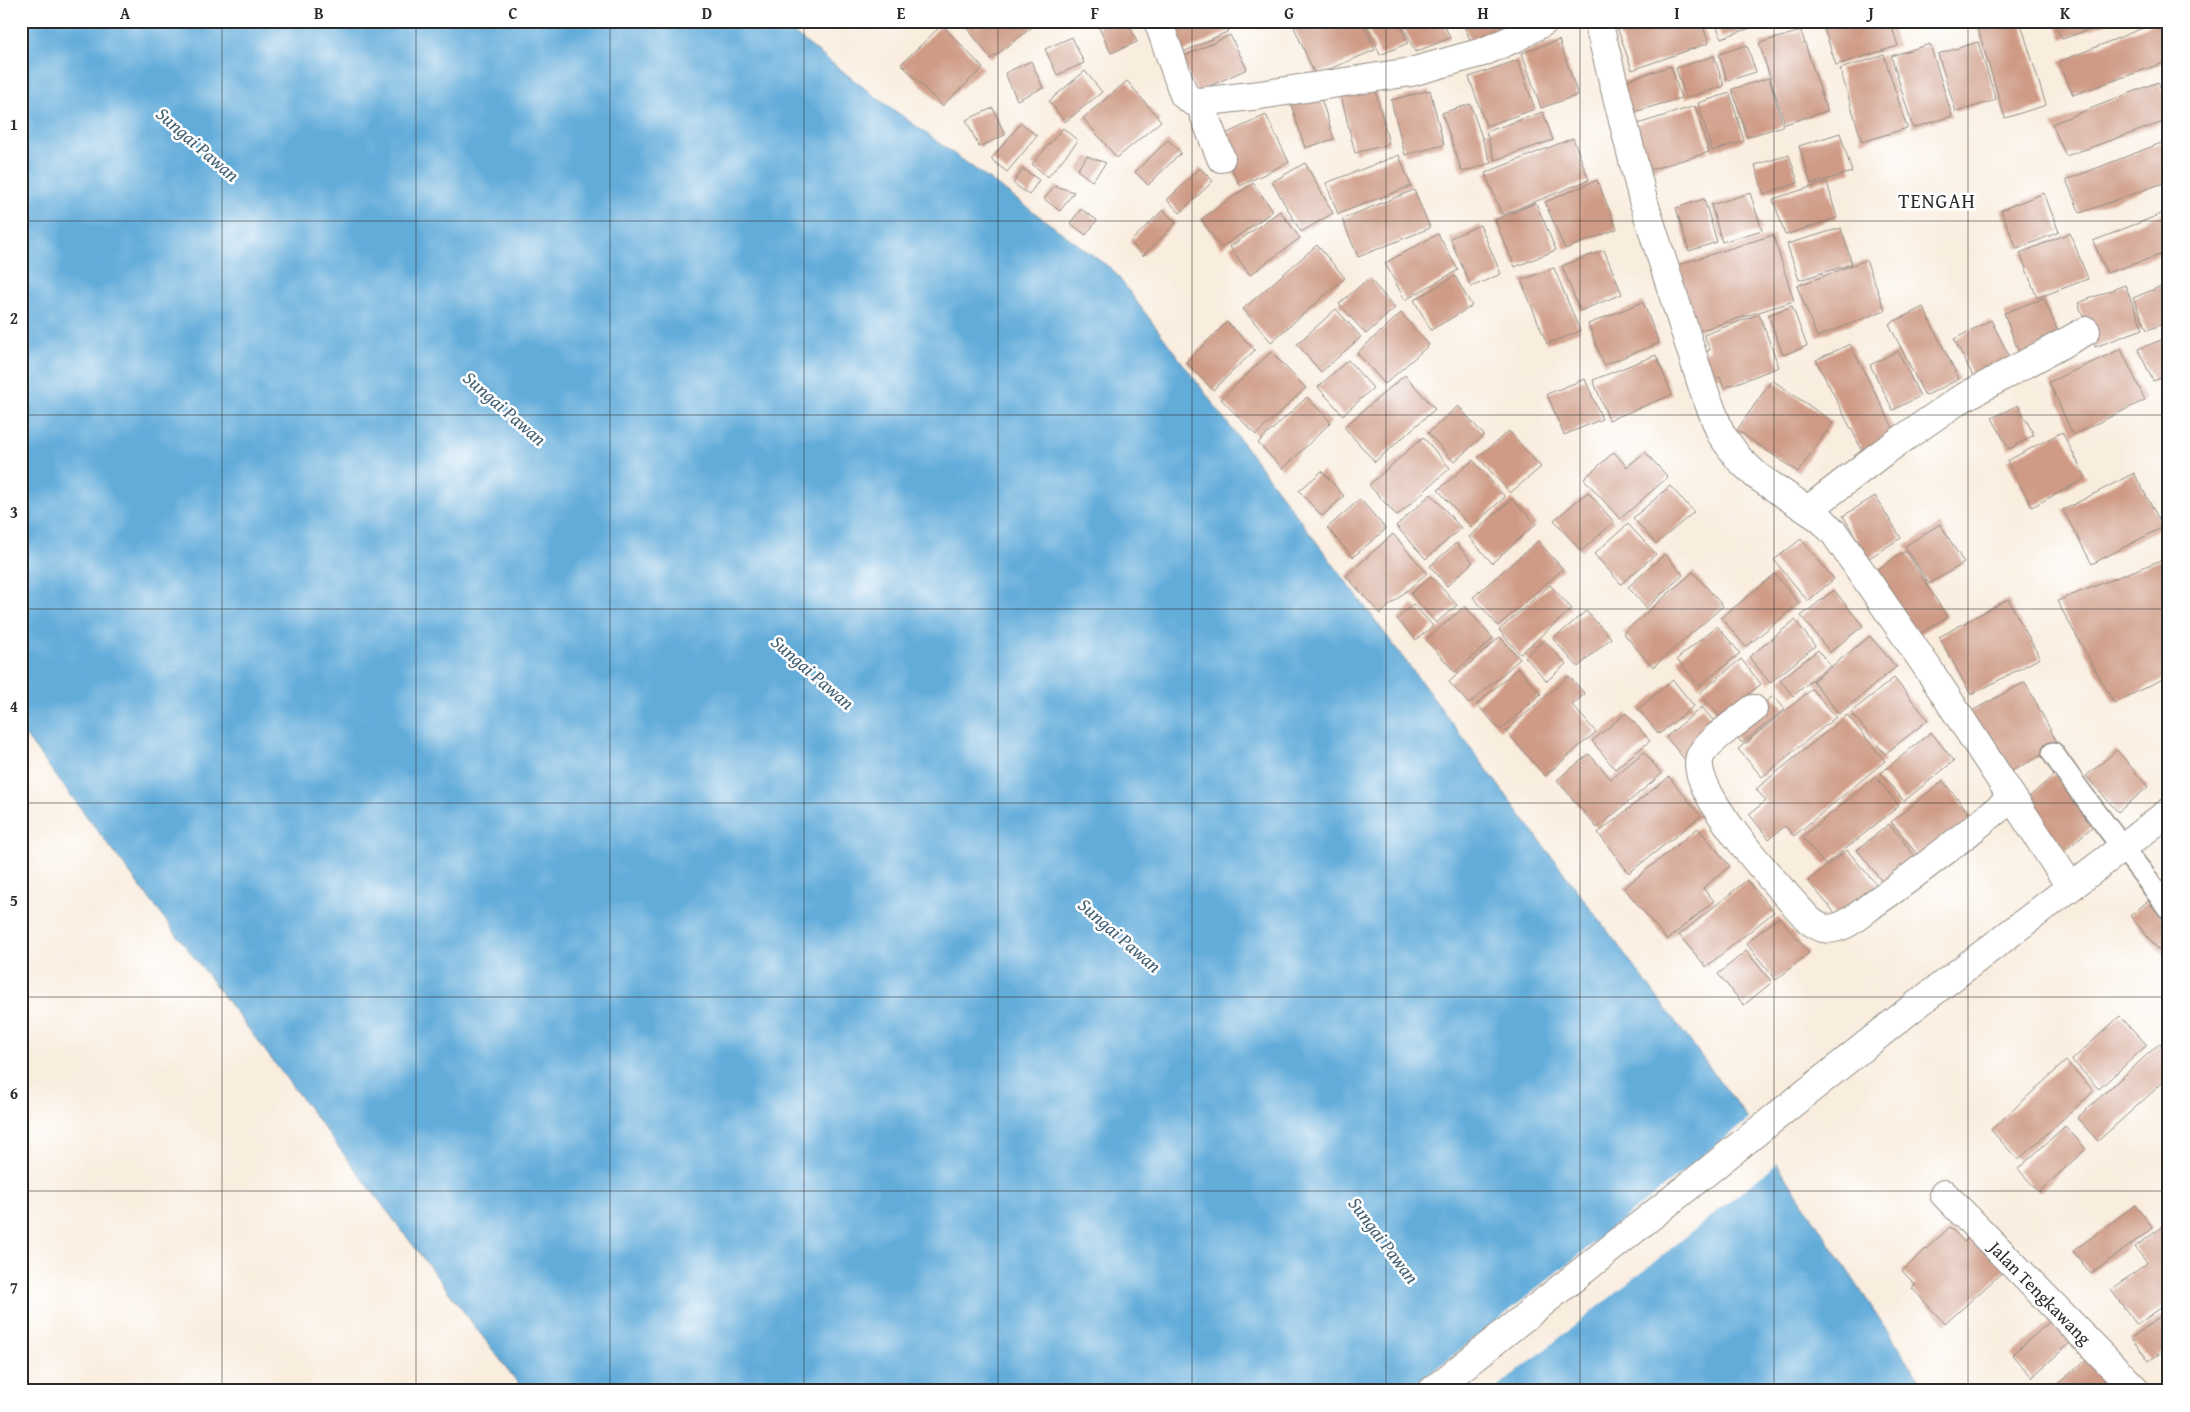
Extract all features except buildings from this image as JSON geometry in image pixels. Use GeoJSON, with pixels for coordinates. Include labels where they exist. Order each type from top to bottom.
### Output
{"type":"FeatureCollection","features":[{"type":"Feature","properties":{"kind":"street"},"geometry":{"type":"LineString","coordinates":[[1158,21],[1184,95],[1192,101],[1200,102],[1260,95],[1411,72],[1484,52],[1516,38],[1545,21]]}},
{"type":"Feature","properties":{"kind":"street"},"geometry":{"type":"LineString","coordinates":[[1598,21],[1643,200],[1703,388],[1721,434],[1739,459],[1758,476],[1821,519],[1835,534],[1927,667],[2070,886]]}},
{"type":"Feature","properties":{"kind":"street"},"geometry":{"type":"LineString","coordinates":[[1200,102],[1221,158]]}},
{"type":"Feature","properties":{"kind":"street"},"geometry":{"type":"LineString","coordinates":[[1808,510],[1897,442],[1959,400],[2086,331]]}},
{"type":"Feature","properties":{"kind":"street"},"geometry":{"type":"LineString","coordinates":[[1753,709],[1705,748],[1700,757],[1701,776],[1715,804],[1741,843],[1810,921],[1820,928],[1841,927],[1901,885],[2012,798]]}},
{"type":"Feature","properties":{"kind":"street"},"geometry":{"type":"LineString","coordinates":[[1432,1391],[1911,1009],[2169,812]]}},
{"type":"Feature","properties":{"kind":"street","name":"Jalan Tengkawang"},"geometry":{"type":"LineString","coordinates":[[1944,1194],[2137,1391]]}},
{"type":"Feature","properties":{"kind":"lane"},"geometry":{"type":"LineString","coordinates":[[2053,753],[2084,798],[2124,847],[2169,909]]}},
{"type":"Feature","properties":{"kind":"water","name":"Sungai Pawan"},"geometry":{"type":"Polygon","coordinates":[[[21,21],[778,21],[868,91],[1113,270],[1743,1112],[1927,1391],[524,1391],[21,730],[21,21]]]}},
{"type":"Feature","properties":{"kind":"pier"},"geometry":{"type":"Polygon","coordinates":[[[1750,1118],[1779,1162],[1493,1391],[1409,1391],[1750,1118]]]}},
{"type":"Feature","properties":{"kind":"district","name":"TENGAH"},"geometry":{"type":"Point","coordinates":[1937,200]}}]}
